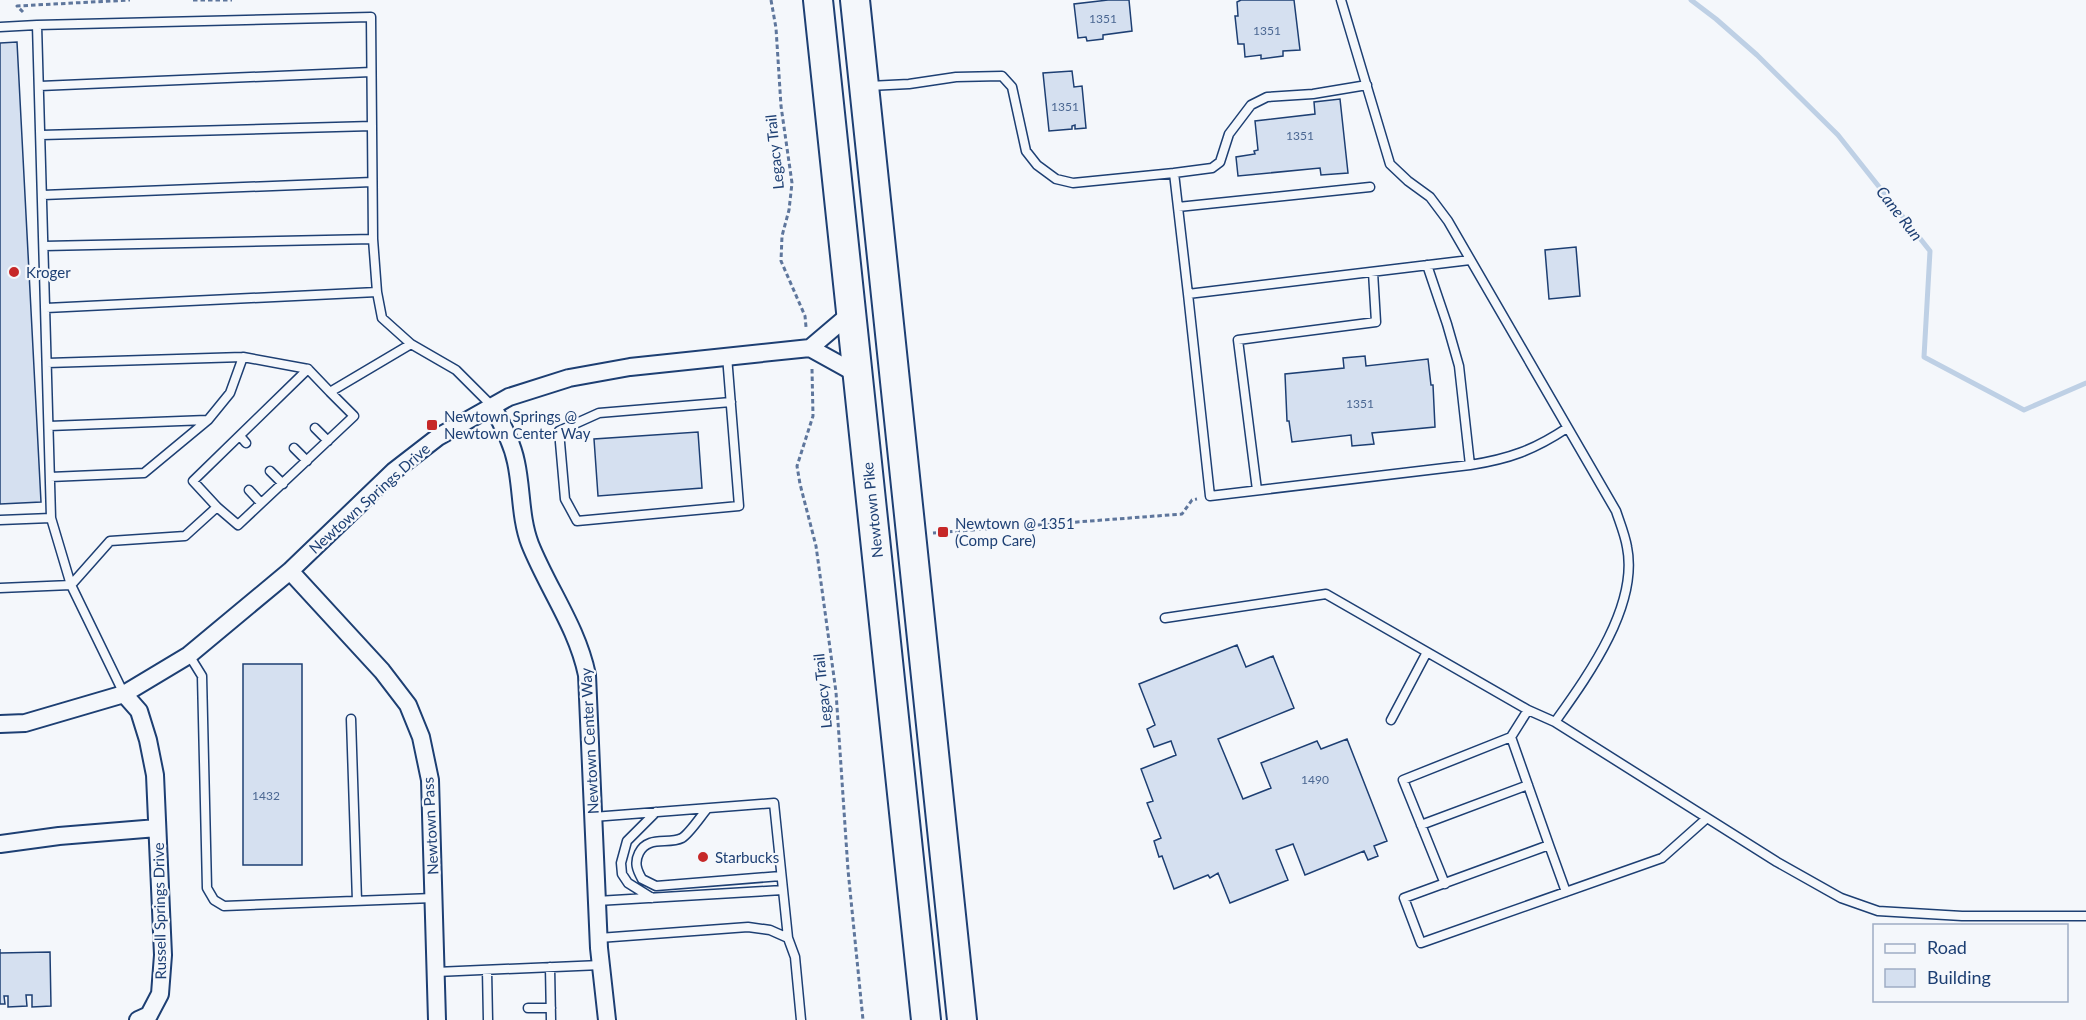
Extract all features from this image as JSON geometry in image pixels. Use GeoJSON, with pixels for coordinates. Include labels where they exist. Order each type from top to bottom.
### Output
{"type":"FeatureCollection","features":[{"type":"Feature","properties":{"kind":"highway","name":"Newtown Pike"},"geometry":{"type":"LineString","coordinates":[[818,0],[926,1020]]}},
{"type":"Feature","properties":{"kind":"highway"},"geometry":{"type":"LineString","coordinates":[[830,0],[839,22],[845,69],[852,79],[864,86]]}},
{"type":"Feature","properties":{"kind":"highway"},"geometry":{"type":"LineString","coordinates":[[855,0],[962,1020]]}},
{"type":"Feature","properties":{"kind":"street"},"geometry":{"type":"LineString","coordinates":[[850,314],[810,348],[857,374]]}},
{"type":"Feature","properties":{"kind":"street","name":"Newtown Springs Drive"},"geometry":{"type":"LineString","coordinates":[[0,724],[25,723],[123,694],[189,655],[290,571],[394,471],[438,437],[509,398],[569,378],[630,367],[810,348]]}},
{"type":"Feature","properties":{"kind":"street","name":"Newtown Center Way"},"geometry":{"type":"LineString","coordinates":[[493,407],[509,439],[516,461],[524,521],[530,543],[574,632],[587,675],[599,938],[608,1020]]}},
{"type":"Feature","properties":{"kind":"street","name":"Newtown Pass"},"geometry":{"type":"LineString","coordinates":[[290,571],[382,671],[408,705],[421,737],[430,780],[437,1020]]}},
{"type":"Feature","properties":{"kind":"street","name":"Russell Springs Drive"},"geometry":{"type":"LineString","coordinates":[[123,694],[139,711],[155,775],[163,955],[160,994],[149,1015],[138,1020]]}},
{"type":"Feature","properties":{"kind":"street","name":"Russell Springs Drive"},"geometry":{"type":"LineString","coordinates":[[0,844],[59,836],[157,828]]}},
{"type":"Feature","properties":{"kind":"lane"},"geometry":{"type":"LineString","coordinates":[[1341,0],[1390,164],[1408,181],[1430,196],[1448,221],[1616,512],[1628,548],[1625,600],[1611,633],[1555,722]]}},
{"type":"Feature","properties":{"kind":"lane"},"geometry":{"type":"LineString","coordinates":[[0,27],[371,17],[373,239],[377,292],[382,318],[411,344],[456,370],[493,407]]}},
{"type":"Feature","properties":{"kind":"lane"},"geometry":{"type":"LineString","coordinates":[[38,25],[51,518],[71,585],[123,694]]}},
{"type":"Feature","properties":{"kind":"lane"},"geometry":{"type":"LineString","coordinates":[[39,86],[371,72]]}},
{"type":"Feature","properties":{"kind":"lane"},"geometry":{"type":"LineString","coordinates":[[864,86],[909,84],[956,77],[1002,76],[1012,87],[1026,151],[1037,165],[1056,179],[1073,183],[1212,168],[1220,162],[1229,134],[1251,105],[1267,97],[1313,94],[1367,85]]}},
{"type":"Feature","properties":{"kind":"lane"},"geometry":{"type":"LineString","coordinates":[[41,135],[372,126]]}},
{"type":"Feature","properties":{"kind":"lane"},"geometry":{"type":"LineString","coordinates":[[1174,173],[1210,496],[1504,460],[1544,444],[1567,428]]}},
{"type":"Feature","properties":{"kind":"lane"},"geometry":{"type":"LineString","coordinates":[[43,195],[372,182]]}},
{"type":"Feature","properties":{"kind":"lane"},"geometry":{"type":"LineString","coordinates":[[1178,207],[1370,187]]}},
{"type":"Feature","properties":{"kind":"lane"},"geometry":{"type":"LineString","coordinates":[[44,246],[373,239]]}},
{"type":"Feature","properties":{"kind":"lane"},"geometry":{"type":"LineString","coordinates":[[1188,294],[1470,260]]}},
{"type":"Feature","properties":{"kind":"lane"},"geometry":{"type":"LineString","coordinates":[[1427,266],[1459,366],[1470,465]]}},
{"type":"Feature","properties":{"kind":"lane"},"geometry":{"type":"LineString","coordinates":[[1257,490],[1238,340],[1376,322],[1373,272]]}},
{"type":"Feature","properties":{"kind":"lane"},"geometry":{"type":"LineString","coordinates":[[46,308],[377,292]]}},
{"type":"Feature","properties":{"kind":"lane"},"geometry":{"type":"LineString","coordinates":[[330,392],[411,344]]}},
{"type":"Feature","properties":{"kind":"lane"},"geometry":{"type":"LineString","coordinates":[[47,363],[243,357],[308,369],[354,416],[238,525],[217,507],[193,481],[221,461],[240,436],[264,418],[282,394],[308,369]]}},
{"type":"Feature","properties":{"kind":"lane"},"geometry":{"type":"LineString","coordinates":[[50,477],[144,473],[208,420],[230,393],[243,357]]}},
{"type":"Feature","properties":{"kind":"lane"},"geometry":{"type":"LineString","coordinates":[[727,357],[731,402],[740,506],[577,521],[564,499],[559,431],[599,413],[731,402]]}},
{"type":"Feature","properties":{"kind":"lane"},"geometry":{"type":"LineString","coordinates":[[282,394],[289,402]]}},
{"type":"Feature","properties":{"kind":"lane"},"geometry":{"type":"LineString","coordinates":[[49,426],[208,420]]}},
{"type":"Feature","properties":{"kind":"lane"},"geometry":{"type":"LineString","coordinates":[[315,428],[328,441]]}},
{"type":"Feature","properties":{"kind":"lane"},"geometry":{"type":"LineString","coordinates":[[240,436],[246,443]]}},
{"type":"Feature","properties":{"kind":"lane"},"geometry":{"type":"LineString","coordinates":[[294,448],[307,461]]}},
{"type":"Feature","properties":{"kind":"lane"},"geometry":{"type":"LineString","coordinates":[[270,471],[283,484]]}},
{"type":"Feature","properties":{"kind":"lane"},"geometry":{"type":"LineString","coordinates":[[249,490],[261,503]]}},
{"type":"Feature","properties":{"kind":"lane"},"geometry":{"type":"LineString","coordinates":[[0,588],[71,585],[110,541],[185,536],[217,507]]}},
{"type":"Feature","properties":{"kind":"lane"},"geometry":{"type":"LineString","coordinates":[[0,520],[51,518]]}},
{"type":"Feature","properties":{"kind":"lane"},"geometry":{"type":"LineString","coordinates":[[1165,618],[1326,594],[1528,710],[1555,722],[1777,862],[1841,898],[1878,911],[1962,916],[2086,916]]}},
{"type":"Feature","properties":{"kind":"lane"},"geometry":{"type":"LineString","coordinates":[[1391,720],[1427,652]]}},
{"type":"Feature","properties":{"kind":"lane"},"geometry":{"type":"LineString","coordinates":[[189,655],[202,676],[207,888],[214,900],[224,906],[434,898]]}},
{"type":"Feature","properties":{"kind":"lane"},"geometry":{"type":"LineString","coordinates":[[1445,884],[1403,780],[1511,737],[1528,710]]}},
{"type":"Feature","properties":{"kind":"lane"},"geometry":{"type":"LineString","coordinates":[[351,719],[357,901]]}},
{"type":"Feature","properties":{"kind":"lane"},"geometry":{"type":"LineString","coordinates":[[1511,737],[1566,892]]}},
{"type":"Feature","properties":{"kind":"lane"},"geometry":{"type":"LineString","coordinates":[[1421,825],[1528,785]]}},
{"type":"Feature","properties":{"kind":"lane"},"geometry":{"type":"LineString","coordinates":[[593,817],[774,803],[788,938],[795,957],[801,1020]]}},
{"type":"Feature","properties":{"kind":"lane"},"geometry":{"type":"LineString","coordinates":[[707,809],[682,838],[649,843],[641,849],[636,858],[636,867],[642,879],[656,886],[781,876]]}},
{"type":"Feature","properties":{"kind":"lane"},"geometry":{"type":"LineString","coordinates":[[652,898],[628,883],[622,874],[621,863],[627,841],[656,812]]}},
{"type":"Feature","properties":{"kind":"lane"},"geometry":{"type":"LineString","coordinates":[[1549,845],[1404,898],[1421,943],[1662,858],[1707,818]]}},
{"type":"Feature","properties":{"kind":"lane"},"geometry":{"type":"LineString","coordinates":[[597,901],[783,890]]}},
{"type":"Feature","properties":{"kind":"lane"},"geometry":{"type":"LineString","coordinates":[[599,938],[747,927],[770,930],[788,938]]}},
{"type":"Feature","properties":{"kind":"lane"},"geometry":{"type":"LineString","coordinates":[[436,972],[601,965]]}},
{"type":"Feature","properties":{"kind":"lane"},"geometry":{"type":"LineString","coordinates":[[550,967],[551,1020]]}},
{"type":"Feature","properties":{"kind":"lane"},"geometry":{"type":"LineString","coordinates":[[487,970],[492,1005],[488,1020]]}},
{"type":"Feature","properties":{"kind":"lane"},"geometry":{"type":"LineString","coordinates":[[528,1008],[551,1008]]}},
{"type":"Feature","properties":{"kind":"path"},"geometry":{"type":"LineString","coordinates":[[38,25],[17,6],[130,0]]}},
{"type":"Feature","properties":{"kind":"path"},"geometry":{"type":"LineString","coordinates":[[193,0],[232,0]]}},
{"type":"Feature","properties":{"kind":"path","name":"Legacy Trail"},"geometry":{"type":"LineString","coordinates":[[771,0],[776,28],[781,106],[792,183],[789,210],[782,236],[781,261],[805,316],[810,348],[813,416],[797,466],[816,546],[836,692],[848,870],[863,1020]]}},
{"type":"Feature","properties":{"kind":"path"},"geometry":{"type":"LineString","coordinates":[[931,533],[1182,514],[1192,500],[1210,496]]}},
{"type":"Feature","properties":{"kind":"building"},"geometry":{"type":"Polygon","coordinates":[[[1129,0],[1132,31],[1103,35],[1103,39],[1087,41],[1086,37],[1078,38],[1074,4],[1129,0]]]}},
{"type":"Feature","properties":{"kind":"building"},"geometry":{"type":"Polygon","coordinates":[[[1241,0],[1294,0],[1300,50],[1283,51],[1283,56],[1261,59],[1261,55],[1245,57],[1244,44],[1238,44],[1235,16],[1238,16],[1237,2],[1241,0]]]}},
{"type":"Feature","properties":{"kind":"building","name":"Kroger"},"geometry":{"type":"Polygon","coordinates":[[[17,42],[41,502],[0,504],[0,43],[17,42]]]}},
{"type":"Feature","properties":{"kind":"building"},"geometry":{"type":"Polygon","coordinates":[[[1072,71],[1074,87],[1082,86],[1086,128],[1075,129],[1075,125],[1072,129],[1049,131],[1043,73],[1072,71]]]}},
{"type":"Feature","properties":{"kind":"building"},"geometry":{"type":"Polygon","coordinates":[[[1340,99],[1348,173],[1321,175],[1320,168],[1238,176],[1236,157],[1255,154],[1254,151],[1258,150],[1255,121],[1315,114],[1314,102],[1340,99]]]}},
{"type":"Feature","properties":{"kind":"building"},"geometry":{"type":"Polygon","coordinates":[[[1576,247],[1580,296],[1549,299],[1545,250],[1576,247]]]}},
{"type":"Feature","properties":{"kind":"building"},"geometry":{"type":"Polygon","coordinates":[[[1365,356],[1366,366],[1428,359],[1431,385],[1433,385],[1435,427],[1372,433],[1374,444],[1352,446],[1351,435],[1292,442],[1289,421],[1287,421],[1285,374],[1344,368],[1343,358],[1365,356]]]}},
{"type":"Feature","properties":{"kind":"building"},"geometry":{"type":"Polygon","coordinates":[[[698,432],[702,488],[598,496],[594,439],[698,432]]]}},
{"type":"Feature","properties":{"kind":"building"},"geometry":{"type":"Polygon","coordinates":[[[1237,645],[1246,667],[1273,656],[1294,708],[1218,739],[1243,799],[1271,788],[1261,763],[1317,741],[1321,749],[1347,739],[1387,841],[1374,846],[1378,856],[1368,860],[1364,851],[1305,875],[1293,844],[1276,850],[1288,880],[1230,903],[1218,873],[1210,878],[1208,875],[1174,889],[1162,856],[1159,857],[1154,841],[1161,838],[1147,803],[1153,801],[1141,769],[1176,755],[1171,741],[1154,747],[1147,729],[1155,725],[1139,684],[1237,645]]]}},
{"type":"Feature","properties":{"kind":"building"},"geometry":{"type":"Polygon","coordinates":[[[243,664],[302,664],[302,865],[243,865],[243,664]]]}},
{"type":"Feature","properties":{"kind":"building"},"geometry":{"type":"Polygon","coordinates":[[[50,952],[51,1006],[32,1007],[32,995],[26,995],[27,1006],[8,1007],[8,996],[4,996],[5,1004],[0,1004],[0,953],[50,952]]]}},
{"type":"Feature","properties":{"kind":"waterway","name":"Cane Run"},"geometry":{"type":"LineString","coordinates":[[1691,0],[1757,55],[1838,135],[1930,251],[1924,357],[2024,410],[2086,383]]}},
{"type":"Feature","properties":{"kind":"place","name":"Kroger"},"geometry":{"type":"Point","coordinates":[14,272]}},
{"type":"Feature","properties":{"kind":"place","name":"Newtown Springs @ Newtown Center Way"},"geometry":{"type":"Point","coordinates":[432,425]}},
{"type":"Feature","properties":{"kind":"place","name":"Newtown @ 1351 (Comp Care)"},"geometry":{"type":"Point","coordinates":[943,532]}},
{"type":"Feature","properties":{"kind":"place","name":"Starbucks"},"geometry":{"type":"Point","coordinates":[703,857]}}]}
